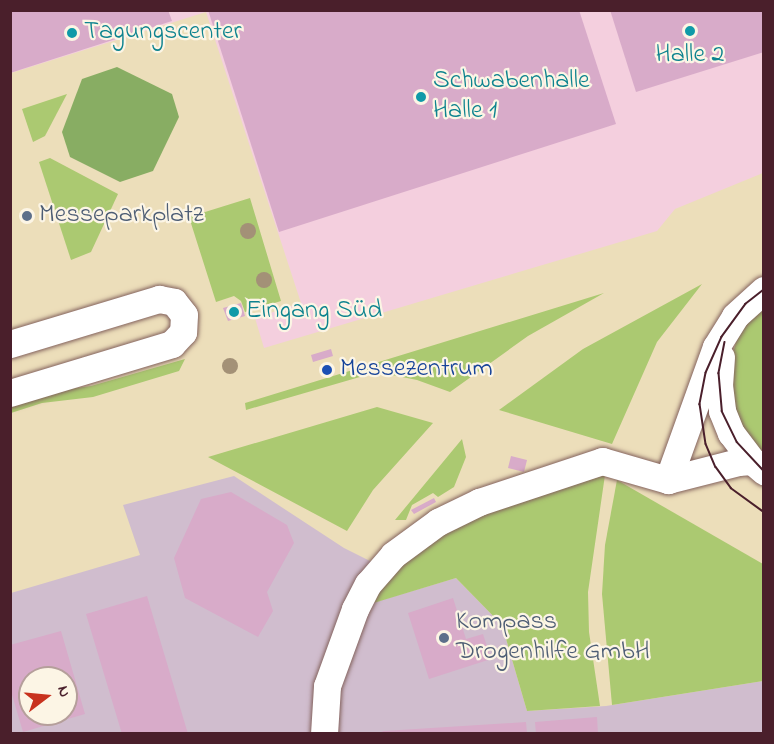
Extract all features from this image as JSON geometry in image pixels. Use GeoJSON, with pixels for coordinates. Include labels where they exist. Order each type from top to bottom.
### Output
{"type":"FeatureCollection","features":[{"type":"Feature","properties":{"kind":"street"},"geometry":{"type":"LineString","coordinates":[[323,725],[327,686],[355,609],[382,567],[414,538],[479,502],[602,461],[669,480],[758,466],[726,422],[719,374],[731,329],[761,291]]}},
{"type":"Feature","properties":{"kind":"street"},"geometry":{"type":"LineString","coordinates":[[669,480],[716,347],[735,316],[761,291]]}},
{"type":"Feature","properties":{"kind":"street"},"geometry":{"type":"LineString","coordinates":[[10,344],[159,299],[174,302],[184,315],[183,332],[172,344],[10,393]]}},
{"type":"Feature","properties":{"kind":"shaded area"},"geometry":{"type":"Polygon","coordinates":[[[10,11],[763,11],[763,173],[675,209],[657,231],[264,348],[255,318],[301,303],[206,12],[11,73],[10,11]]]}},
{"type":"Feature","properties":{"kind":"shaded area"},"geometry":{"type":"Polygon","coordinates":[[[234,476],[344,548],[382,567],[355,608],[456,578],[502,625],[527,711],[606,706],[763,681],[763,733],[11,734],[11,593],[140,555],[123,505],[234,476]]]}},
{"type":"Feature","properties":{"kind":"green space"},"geometry":{"type":"Polygon","coordinates":[[[117,67],[172,94],[179,117],[153,171],[120,182],[70,157],[62,132],[82,79],[117,67]]]}},
{"type":"Feature","properties":{"kind":"green space"},"geometry":{"type":"Polygon","coordinates":[[[67,94],[45,136],[33,142],[22,109],[67,94]]]}},
{"type":"Feature","properties":{"kind":"green space"},"geometry":{"type":"Polygon","coordinates":[[[50,158],[118,194],[91,252],[71,260],[39,162],[50,158]]]}},
{"type":"Feature","properties":{"kind":"green space"},"geometry":{"type":"Polygon","coordinates":[[[250,198],[281,301],[245,312],[241,301],[234,296],[216,302],[189,217],[250,198]]]}},
{"type":"Feature","properties":{"kind":"green space"},"geometry":{"type":"Polygon","coordinates":[[[702,284],[657,342],[612,444],[499,410],[583,349],[702,284]]]}},
{"type":"Feature","properties":{"kind":"green space"},"geometry":{"type":"Polygon","coordinates":[[[604,293],[528,336],[450,392],[417,380],[377,372],[246,410],[245,403],[604,293]]]}},
{"type":"Feature","properties":{"kind":"green space"},"geometry":{"type":"Polygon","coordinates":[[[763,301],[763,457],[742,431],[732,401],[729,369],[736,342],[751,314],[763,301]]]}},
{"type":"Feature","properties":{"kind":"green space"},"geometry":{"type":"Polygon","coordinates":[[[185,359],[179,371],[93,397],[42,403],[11,413],[11,402],[39,393],[91,386],[185,359]]]}},
{"type":"Feature","properties":{"kind":"green space"},"geometry":{"type":"Polygon","coordinates":[[[377,407],[433,423],[373,490],[347,531],[208,457],[377,407]]]}},
{"type":"Feature","properties":{"kind":"green space"},"geometry":{"type":"Polygon","coordinates":[[[462,439],[466,457],[454,487],[438,497],[433,493],[412,505],[406,520],[395,520],[462,439]]]}},
{"type":"Feature","properties":{"kind":"green space"},"geometry":{"type":"Polygon","coordinates":[[[605,475],[588,592],[589,632],[600,706],[527,711],[502,625],[456,578],[367,605],[378,586],[419,547],[483,513],[605,475]]]}},
{"type":"Feature","properties":{"kind":"green space"},"geometry":{"type":"Polygon","coordinates":[[[617,480],[763,564],[763,681],[612,705],[602,594],[605,545],[617,480]]]}},
{"type":"Feature","properties":{"kind":"building","name":"Tagungscenter"},"geometry":{"type":"Polygon","coordinates":[[[10,10],[168,10],[172,21],[10,73],[10,10]]]}},
{"type":"Feature","properties":{"kind":"building","name":"Schwabenhalle Halle 1"},"geometry":{"type":"Polygon","coordinates":[[[208,10],[579,10],[616,124],[279,232],[208,10]]]}},
{"type":"Feature","properties":{"kind":"building","name":"Halle 2"},"geometry":{"type":"Polygon","coordinates":[[[610,10],[764,10],[764,52],[636,92],[610,10]]]}},
{"type":"Feature","properties":{"kind":"building","name":"Eingang Süd"},"geometry":{"type":"Polygon","coordinates":[[[241,303],[245,316],[228,321],[223,308],[241,303]]]}},
{"type":"Feature","properties":{"kind":"building"},"geometry":{"type":"Polygon","coordinates":[[[331,349],[333,356],[313,362],[311,355],[331,349]]]}},
{"type":"Feature","properties":{"kind":"building"},"geometry":{"type":"Polygon","coordinates":[[[511,456],[527,460],[524,472],[508,468],[511,456]]]}},
{"type":"Feature","properties":{"kind":"building"},"geometry":{"type":"Polygon","coordinates":[[[231,492],[287,525],[294,543],[267,592],[273,611],[258,637],[185,598],[174,558],[201,499],[231,492]]]}},
{"type":"Feature","properties":{"kind":"building"},"geometry":{"type":"Polygon","coordinates":[[[434,498],[436,502],[414,514],[411,510],[434,498]]]}},
{"type":"Feature","properties":{"kind":"building"},"geometry":{"type":"Polygon","coordinates":[[[147,596],[188,734],[122,734],[86,614],[147,596]]]}},
{"type":"Feature","properties":{"kind":"building"},"geometry":{"type":"Polygon","coordinates":[[[453,598],[466,639],[483,634],[491,659],[429,679],[408,613],[453,598]]]}},
{"type":"Feature","properties":{"kind":"building"},"geometry":{"type":"Polygon","coordinates":[[[61,631],[71,666],[18,666],[18,715],[10,688],[10,645],[61,631]]]}},
{"type":"Feature","properties":{"kind":"building"},"geometry":{"type":"Polygon","coordinates":[[[78,690],[85,714],[78,716],[78,690]]]}},
{"type":"Feature","properties":{"kind":"building"},"geometry":{"type":"Polygon","coordinates":[[[597,717],[598,734],[536,734],[535,722],[597,717]]]}},
{"type":"Feature","properties":{"kind":"building"},"geometry":{"type":"Polygon","coordinates":[[[526,722],[527,733],[378,733],[384,731],[526,722]]]}},
{"type":"Feature","properties":{"kind":"building"},"geometry":{"type":"Polygon","coordinates":[[[21,726],[44,726],[23,732],[21,726]]]}},
{"type":"Feature","properties":{"kind":"tram line"},"geometry":{"type":"LineString","coordinates":[[764,290],[746,304],[722,337],[706,373],[700,404],[706,444],[716,467],[731,488],[764,512]]}},
{"type":"Feature","properties":{"kind":"tram line"},"geometry":{"type":"LineString","coordinates":[[725,342],[719,373],[722,411],[737,442],[764,471]]}},
{"type":"Feature","properties":{"kind":"place","name":"Halle 2"},"geometry":{"type":"Point","coordinates":[690,31]}},
{"type":"Feature","properties":{"kind":"place","name":"Tagungscenter"},"geometry":{"type":"Point","coordinates":[72,33]}},
{"type":"Feature","properties":{"kind":"place","name":"Schwabenhalle Halle 1"},"geometry":{"type":"Point","coordinates":[421,97]}},
{"type":"Feature","properties":{"kind":"place","name":"Messeparkplatz"},"geometry":{"type":"Point","coordinates":[27,216]}},
{"type":"Feature","properties":{"kind":"place","name":"Eingang Süd"},"geometry":{"type":"Point","coordinates":[234,312]}},
{"type":"Feature","properties":{"kind":"place","name":"Messezentrum"},"geometry":{"type":"Point","coordinates":[327,370]}},
{"type":"Feature","properties":{"kind":"place","name":"Kompass Drogenhilfe GmbH"},"geometry":{"type":"Point","coordinates":[444,638]}}]}
